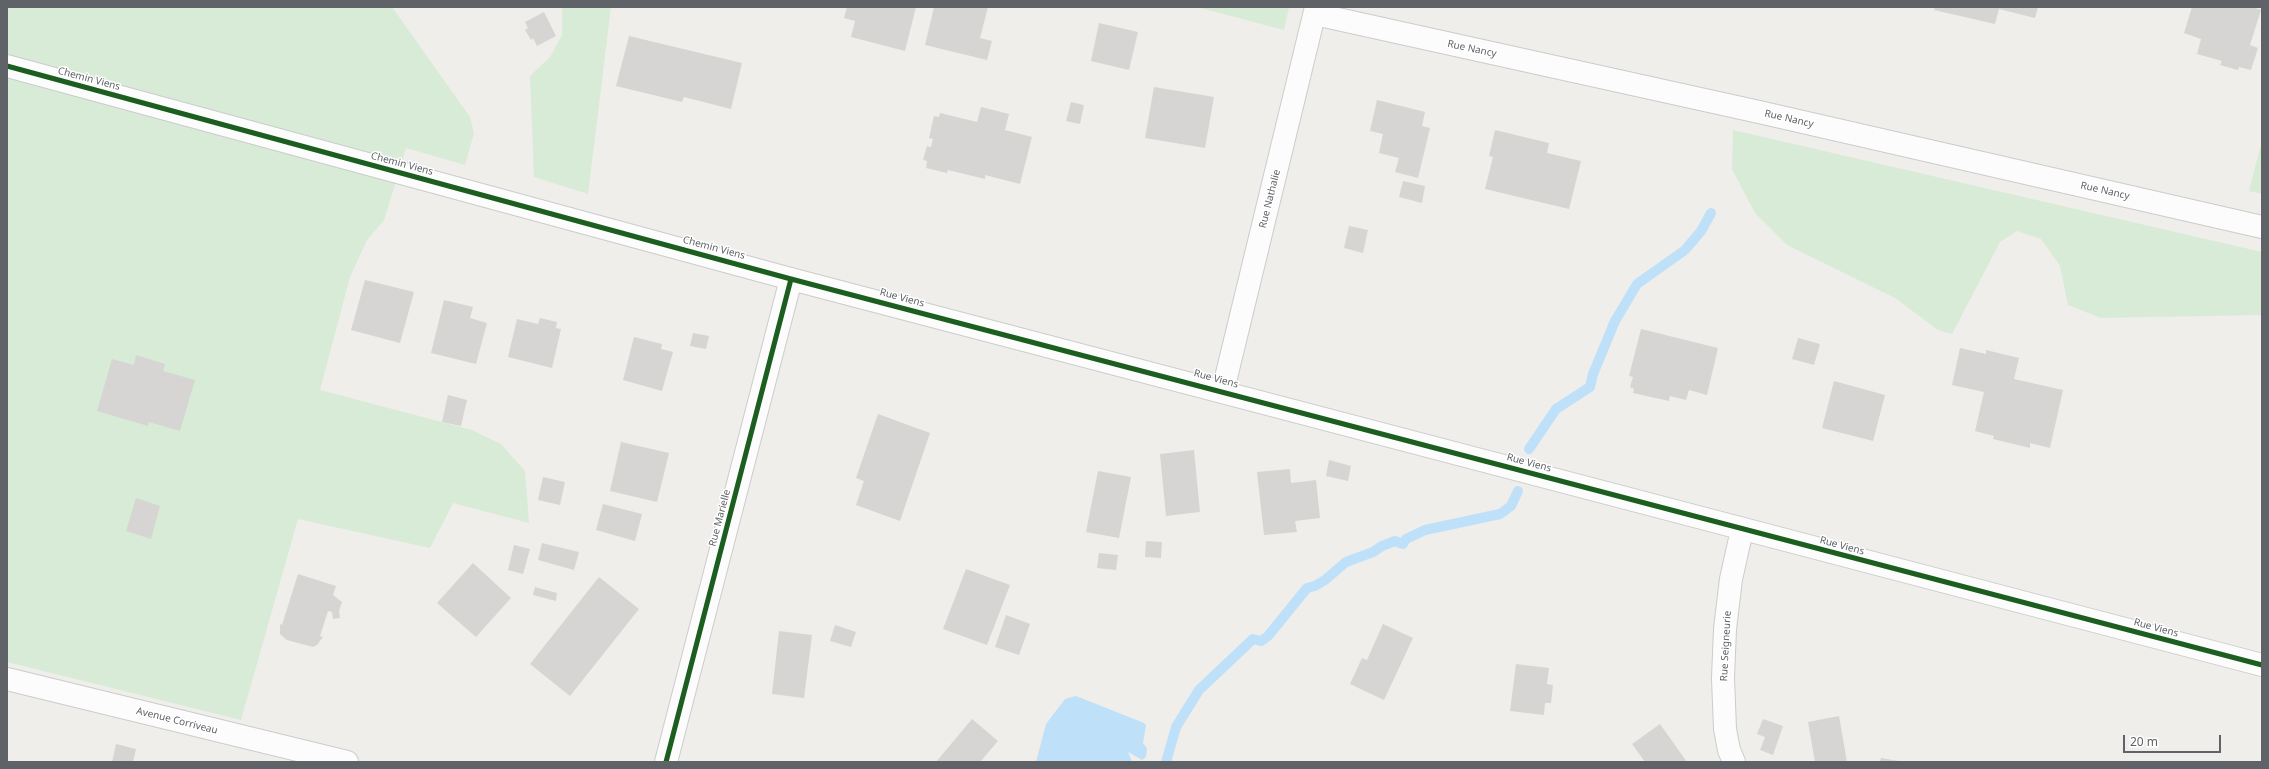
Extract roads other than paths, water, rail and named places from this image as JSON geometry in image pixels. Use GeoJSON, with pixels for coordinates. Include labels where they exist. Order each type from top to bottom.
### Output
{"type":"FeatureCollection","features":[{"type":"Feature","properties":{"kind":"street","name":"Rue Nancy"},"geometry":{"type":"LineString","coordinates":[[1315,10],[2262,227]]}},
{"type":"Feature","properties":{"kind":"street","name":"Rue Nathalie"},"geometry":{"type":"LineString","coordinates":[[1223,390],[1315,10]]}},
{"type":"Feature","properties":{"kind":"street","name":"Chemin Viens"},"geometry":{"type":"LineString","coordinates":[[7,66],[791,279]]}},
{"type":"Feature","properties":{"kind":"street","name":"Rue Viens"},"geometry":{"type":"LineString","coordinates":[[791,279],[1223,390],[1742,530],[2262,665]]}},
{"type":"Feature","properties":{"kind":"street","name":"Rue Marielle"},"geometry":{"type":"LineString","coordinates":[[666,762],[791,279]]}},
{"type":"Feature","properties":{"kind":"street","name":"Rue Seigneurie"},"geometry":{"type":"LineString","coordinates":[[1734,762],[1729,750],[1725,729],[1723,678],[1725,629],[1730,586],[1742,530]]}},
{"type":"Feature","properties":{"kind":"street","name":"Avenue Corriveau"},"geometry":{"type":"LineString","coordinates":[[7,679],[294,756],[347,762]]}},
{"type":"Feature","properties":{"kind":"water"},"geometry":{"type":"Polygon","coordinates":[[[1076,696],[1144,723],[1146,725],[1143,743],[1147,748],[1146,757],[1142,760],[1128,752],[1132,762],[1036,762],[1046,724],[1065,699],[1076,696]]]}},
{"type":"Feature","properties":{"kind":"waterway"},"geometry":{"type":"LineString","coordinates":[[1529,449],[1556,409],[1590,387],[1593,374],[1615,321],[1637,284],[1685,250],[1701,231],[1711,213]]}},
{"type":"Feature","properties":{"kind":"waterway"},"geometry":{"type":"LineString","coordinates":[[1166,762],[1176,727],[1199,690],[1253,639],[1261,641],[1268,636],[1307,588],[1315,586],[1325,580],[1346,562],[1373,552],[1382,546],[1395,541],[1403,544],[1406,539],[1425,530],[1500,514],[1511,506],[1518,491]]}}]}
